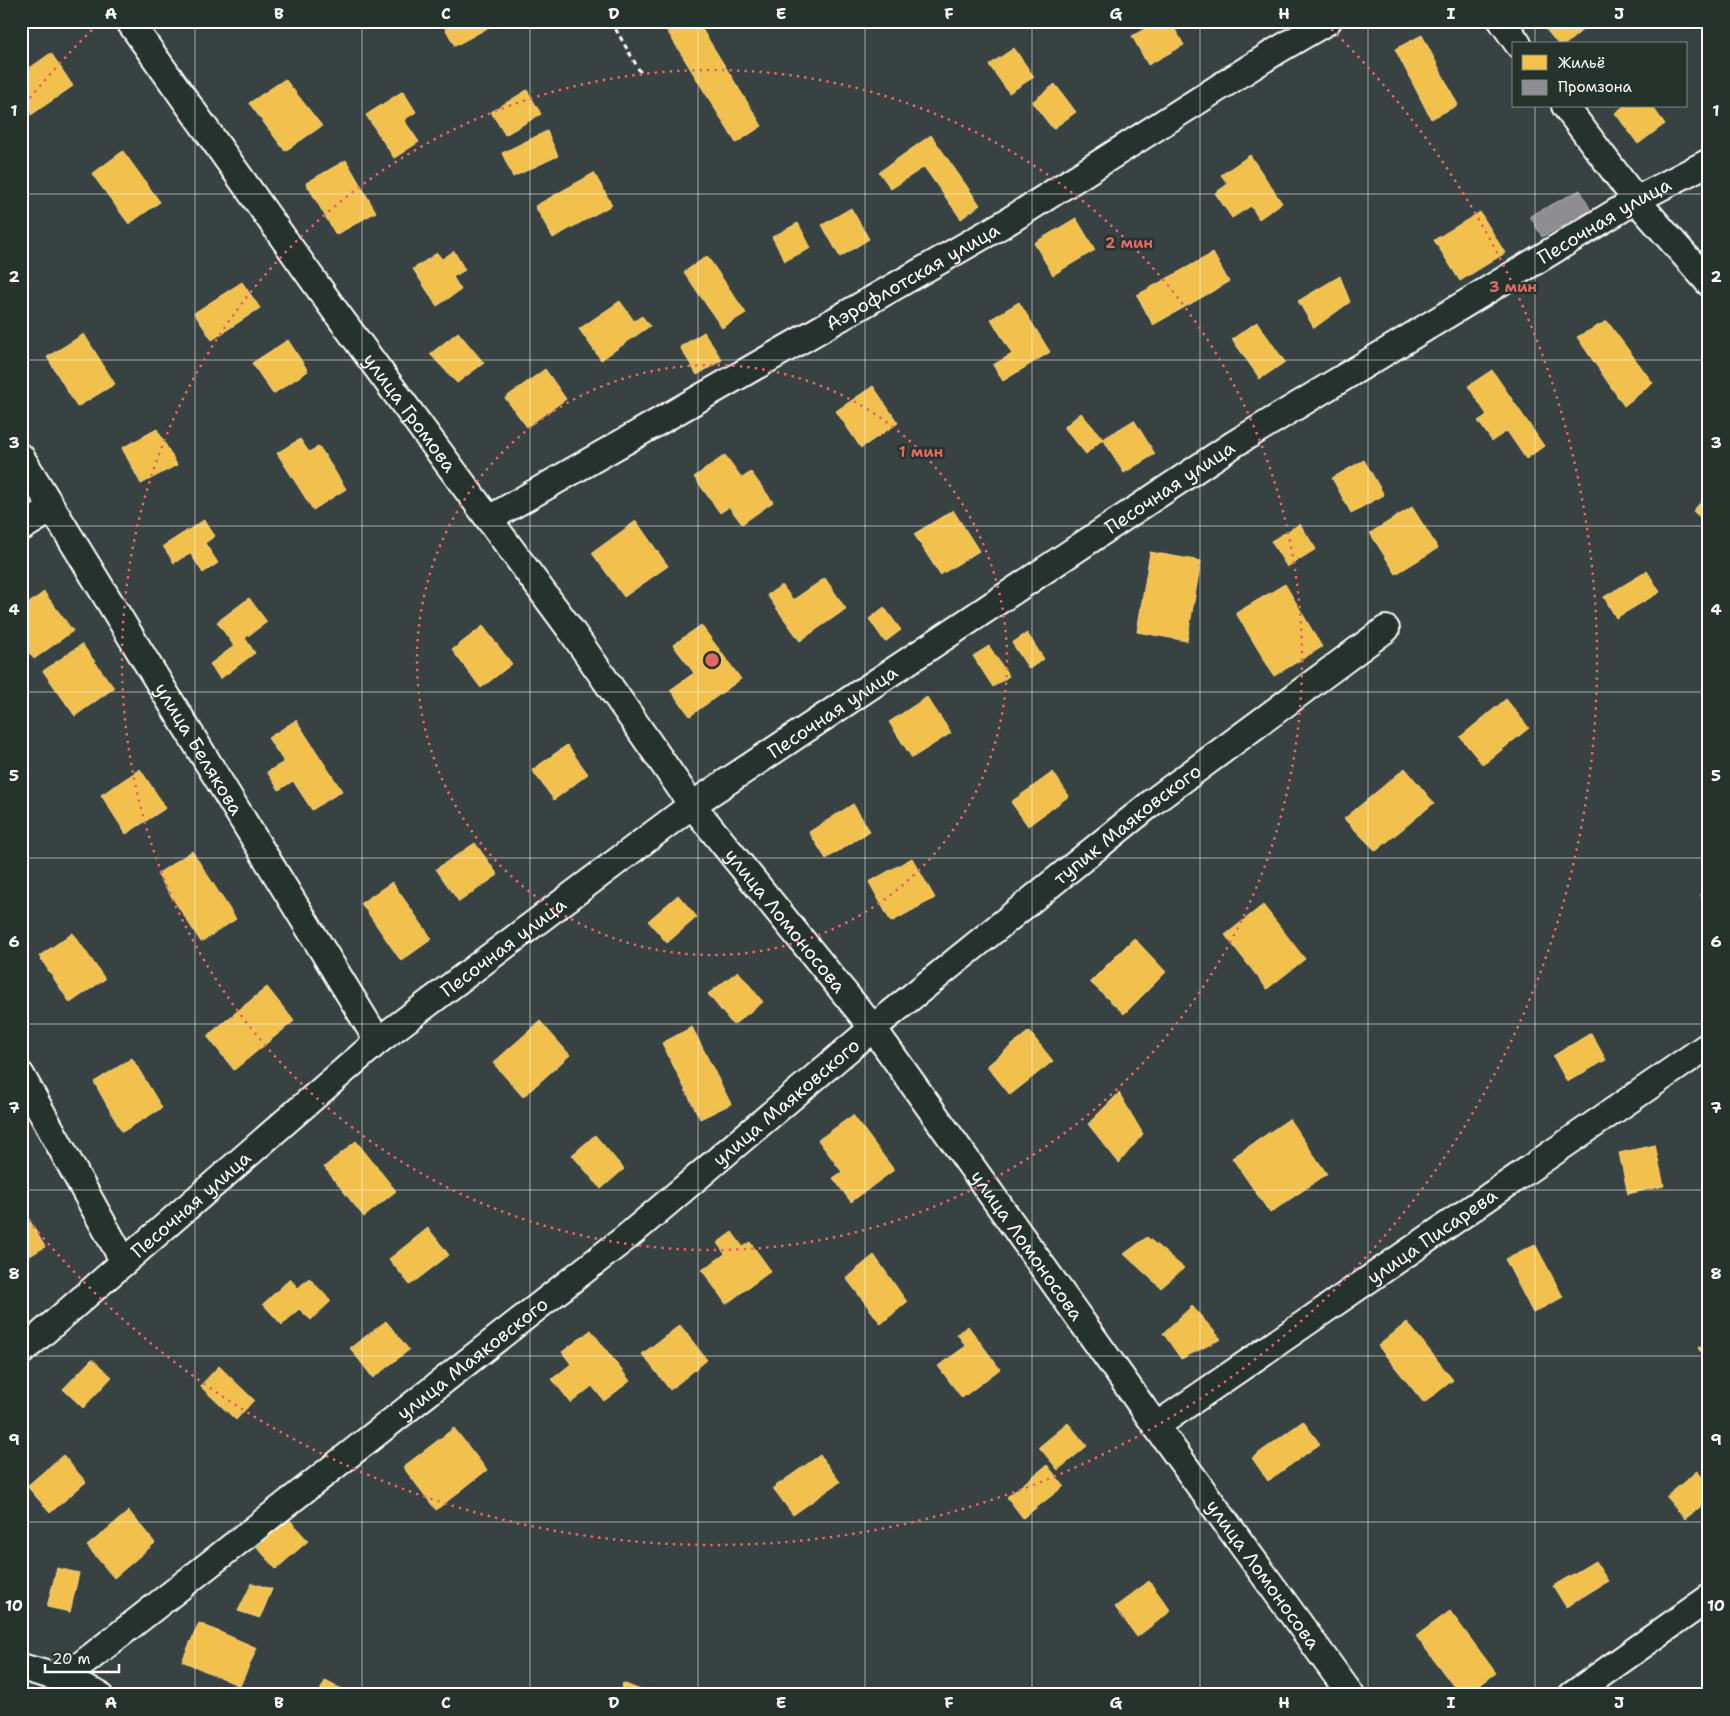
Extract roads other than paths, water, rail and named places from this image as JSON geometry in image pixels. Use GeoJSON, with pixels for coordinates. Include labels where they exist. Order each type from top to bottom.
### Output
{"type":"FeatureCollection","features":[{"type":"Feature","properties":{"kind":"street","name":"улица Громова"},"geometry":{"type":"LineString","coordinates":[[129,21],[333,308],[570,629],[692,805]]}},
{"type":"Feature","properties":{"kind":"street","name":"Аэрофлотская улица"},"geometry":{"type":"LineString","coordinates":[[489,519],[1007,222],[1278,50],[1328,21]]}},
{"type":"Feature","properties":{"kind":"street"},"geometry":{"type":"LineString","coordinates":[[1502,21],[1517,42]]}},
{"type":"Feature","properties":{"kind":"street"},"geometry":{"type":"LineString","coordinates":[[1567,108],[1636,200],[1709,283]]}},
{"type":"Feature","properties":{"kind":"street","name":"Песочная улица"},"geometry":{"type":"LineString","coordinates":[[21,1352],[378,1042],[692,805],[1234,444],[1636,200],[1709,162]]}},
{"type":"Feature","properties":{"kind":"street","name":"улица Белякова"},"geometry":{"type":"LineString","coordinates":[[21,458],[378,1042]]}},
{"type":"Feature","properties":{"kind":"street"},"geometry":{"type":"LineString","coordinates":[[21,528],[52,509]]}},
{"type":"Feature","properties":{"kind":"street","name":"тупик Маяковского"},"geometry":{"type":"LineString","coordinates":[[873,1028],[1154,801],[1386,628]]}},
{"type":"Feature","properties":{"kind":"street","name":"улица Ломоносова"},"geometry":{"type":"LineString","coordinates":[[692,805],[873,1028],[1156,1426],[1351,1695]]}},
{"type":"Feature","properties":{"kind":"street","name":"улица Маяковского"},"geometry":{"type":"LineString","coordinates":[[63,1679],[621,1242],[873,1028]]}},
{"type":"Feature","properties":{"kind":"street","name":"улица Писарева"},"geometry":{"type":"LineString","coordinates":[[1156,1426],[1709,1045]]}},
{"type":"Feature","properties":{"kind":"street"},"geometry":{"type":"LineString","coordinates":[[21,1074],[124,1262]]}},
{"type":"Feature","properties":{"kind":"street"},"geometry":{"type":"LineString","coordinates":[[1572,1695],[1709,1598]]}},
{"type":"Feature","properties":{"kind":"street"},"geometry":{"type":"LineString","coordinates":[[21,1667],[63,1679],[99,1695]]}}]}
